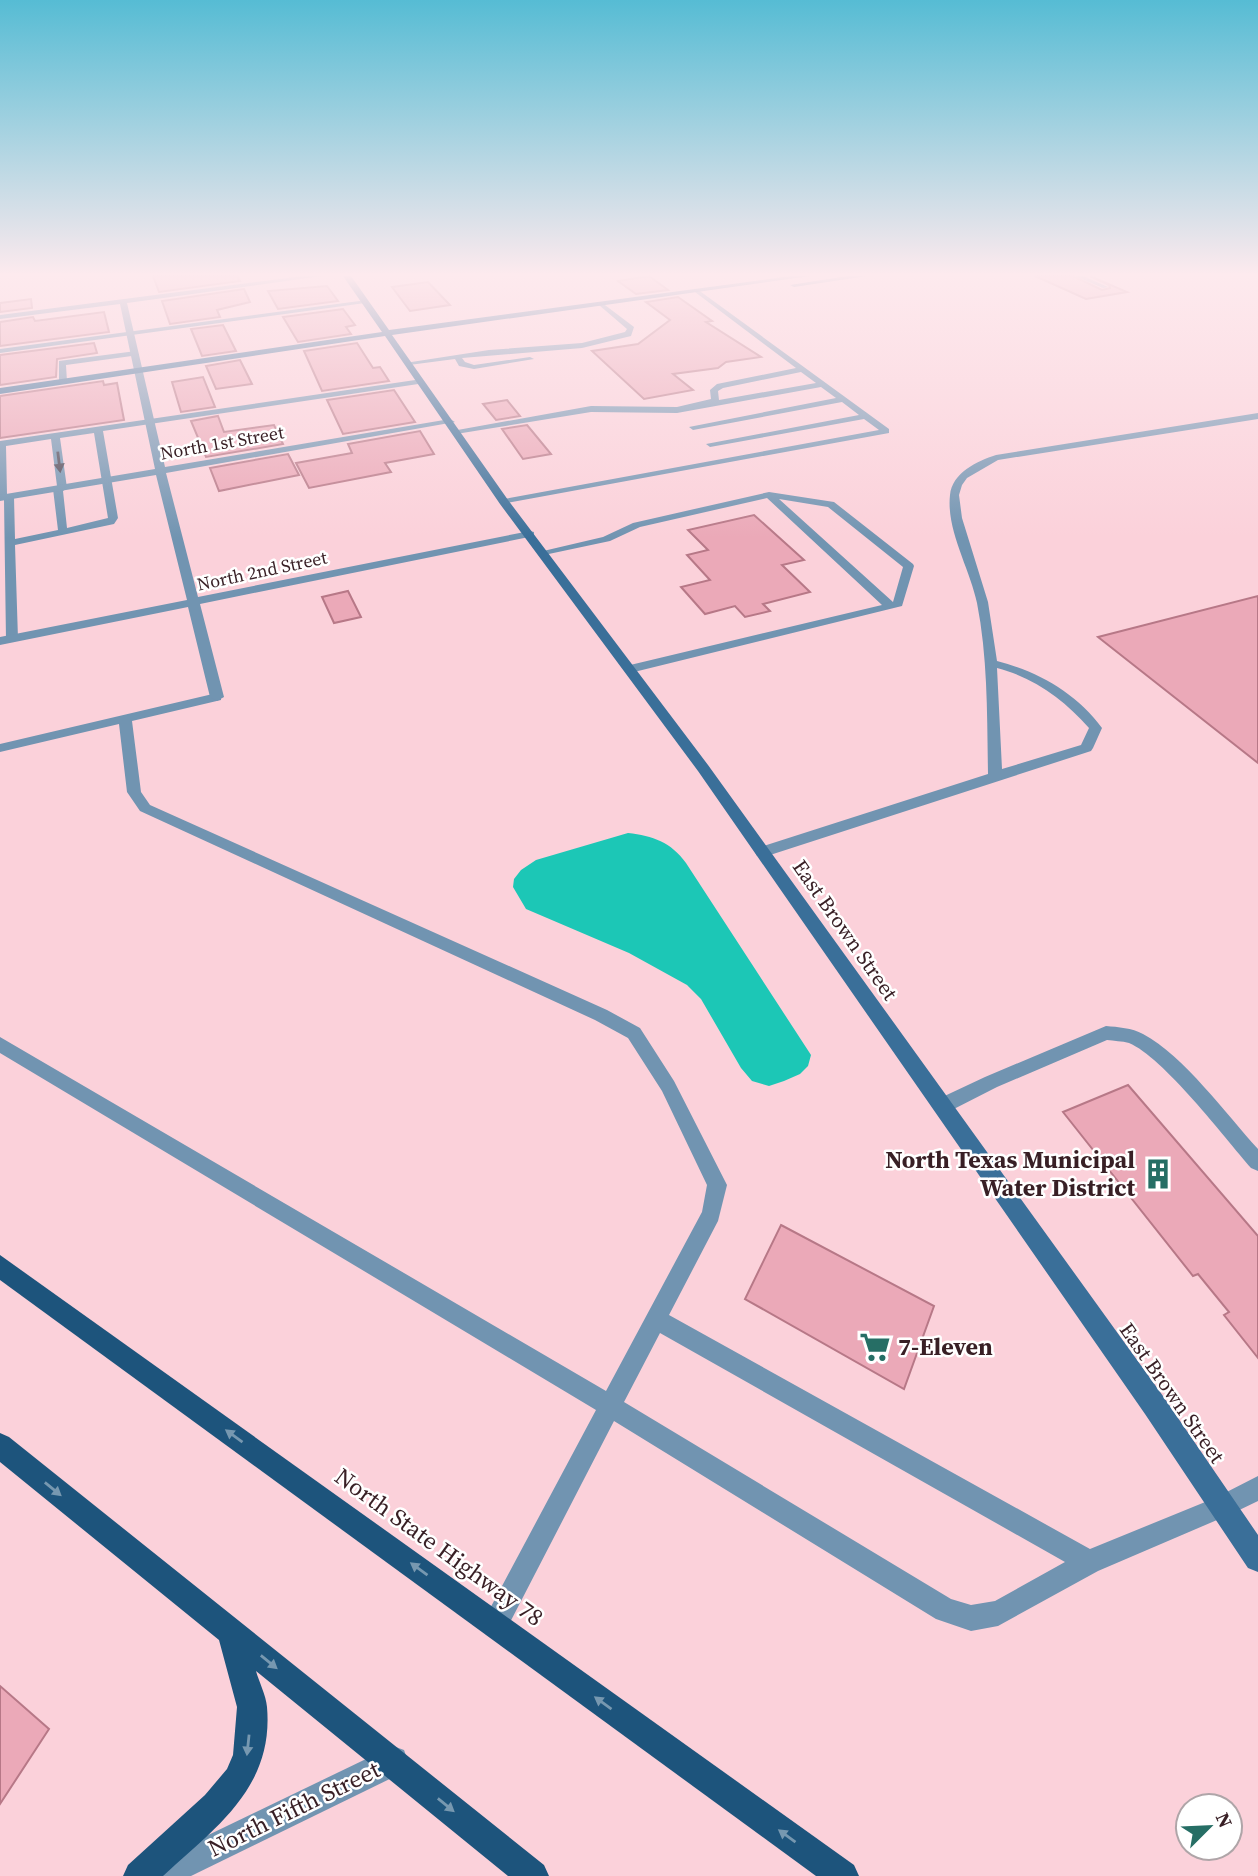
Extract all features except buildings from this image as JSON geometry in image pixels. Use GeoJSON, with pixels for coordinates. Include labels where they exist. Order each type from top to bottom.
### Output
{"type":"FeatureCollection","features":[{"type":"Feature","properties":{"kind":"main road"},"geometry":{"type":"LineString","coordinates":[[0,391],[192,364]]}},
{"type":"Feature","properties":{"kind":"main road","name":"East Brown Street"},"geometry":{"type":"LineString","coordinates":[[409,364],[504,502],[544,552],[762,852],[1258,1558]]}},
{"type":"Feature","properties":{"kind":"main road","name":"North State Highway 78"},"geometry":{"type":"LineString","coordinates":[[0,1266],[843,1876]]}},
{"type":"Feature","properties":{"kind":"main road"},"geometry":{"type":"LineString","coordinates":[[0,1446],[533,1876]]}},
{"type":"Feature","properties":{"kind":"main road"},"geometry":{"type":"LineString","coordinates":[[139,1876],[216,1806],[238,1780],[248,1755],[252,1707],[230,1631]]}},
{"type":"Feature","properties":{"kind":"street"},"geometry":{"type":"LineString","coordinates":[[138,364],[161,472],[217,697]]}},
{"type":"Feature","properties":{"kind":"street","name":"North 1st Street"},"geometry":{"type":"LineString","coordinates":[[4,498],[453,427]]}},
{"type":"Feature","properties":{"kind":"street","name":"North 2nd Street"},"geometry":{"type":"LineString","coordinates":[[6,640],[530,534]]}},
{"type":"Feature","properties":{"kind":"street","name":"North Fifth Street"},"geometry":{"type":"LineString","coordinates":[[157,1876],[393,1761]]}},
{"type":"Feature","properties":{"kind":"lane"},"geometry":{"type":"LineString","coordinates":[[56,364],[63,382]]}},
{"type":"Feature","properties":{"kind":"lane"},"geometry":{"type":"LineString","coordinates":[[462,364],[474,367],[499,364]]}},
{"type":"Feature","properties":{"kind":"lane"},"geometry":{"type":"LineString","coordinates":[[504,502],[887,431],[797,364]]}},
{"type":"Feature","properties":{"kind":"lane"},"geometry":{"type":"LineString","coordinates":[[705,405],[715,400],[714,390],[720,386],[804,369]]}},
{"type":"Feature","properties":{"kind":"lane"},"geometry":{"type":"LineString","coordinates":[[6,640],[10,543],[1,444],[422,381]]}},
{"type":"Feature","properties":{"kind":"lane"},"geometry":{"type":"LineString","coordinates":[[453,427],[591,409],[674,410],[824,384]]}},
{"type":"Feature","properties":{"kind":"lane"},"geometry":{"type":"LineString","coordinates":[[693,427],[845,399]]}},
{"type":"Feature","properties":{"kind":"lane"},"geometry":{"type":"LineString","coordinates":[[674,410],[728,461]]}},
{"type":"Feature","properties":{"kind":"lane"},"geometry":{"type":"LineString","coordinates":[[710,444],[867,416]]}},
{"type":"Feature","properties":{"kind":"lane"},"geometry":{"type":"LineString","coordinates":[[995,776],[992,663],[977,583],[953,506],[957,484],[974,470],[996,458],[1258,416]]}},
{"type":"Feature","properties":{"kind":"lane"},"geometry":{"type":"LineString","coordinates":[[10,543],[110,522],[113,518],[98,429]]}},
{"type":"Feature","properties":{"kind":"lane"},"geometry":{"type":"LineString","coordinates":[[55,436],[63,533]]}},
{"type":"Feature","properties":{"kind":"lane"},"geometry":{"type":"LineString","coordinates":[[544,552],[606,539],[637,525],[769,495],[831,504],[909,566],[898,604],[630,669]]}},
{"type":"Feature","properties":{"kind":"lane"},"geometry":{"type":"LineString","coordinates":[[769,495],[890,606]]}},
{"type":"Feature","properties":{"kind":"lane"},"geometry":{"type":"LineString","coordinates":[[762,852],[1086,748],[1096,729],[1078,707],[1054,687],[1020,670],[992,663]]}},
{"type":"Feature","properties":{"kind":"lane"},"geometry":{"type":"LineString","coordinates":[[0,748],[217,697]]}},
{"type":"Feature","properties":{"kind":"lane"},"geometry":{"type":"LineString","coordinates":[[125,719],[134,792],[145,808],[588,1009],[634,1033],[668,1086],[717,1185],[710,1214],[495,1625]]}},
{"type":"Feature","properties":{"kind":"lane"},"geometry":{"type":"LineString","coordinates":[[942,1106],[990,1082],[1106,1033],[1122,1035],[1138,1040],[1168,1064],[1258,1162]]}},
{"type":"Feature","properties":{"kind":"lane"},"geometry":{"type":"LineString","coordinates":[[0,1044],[610,1406],[945,1610],[971,1618],[998,1613],[1088,1562],[1223,1506],[1258,1488]]}},
{"type":"Feature","properties":{"kind":"lane"},"geometry":{"type":"LineString","coordinates":[[656,1319],[1088,1562]]}},
{"type":"Feature","properties":{"kind":"shaded area"},"geometry":{"type":"Polygon","coordinates":[[[628,833],[661,841],[686,863],[811,1055],[808,1066],[800,1074],[769,1086],[752,1081],[741,1068],[701,999],[687,985],[629,953],[526,909],[513,887],[514,879],[521,870],[536,860],[628,833]]]}},
{"type":"Feature","properties":{"kind":"place","name":"North Texas Municipal Water District"},"geometry":{"type":"Point","coordinates":[1158,1174]}},
{"type":"Feature","properties":{"kind":"place","name":"7-Eleven"},"geometry":{"type":"Point","coordinates":[875,1347]}}]}
